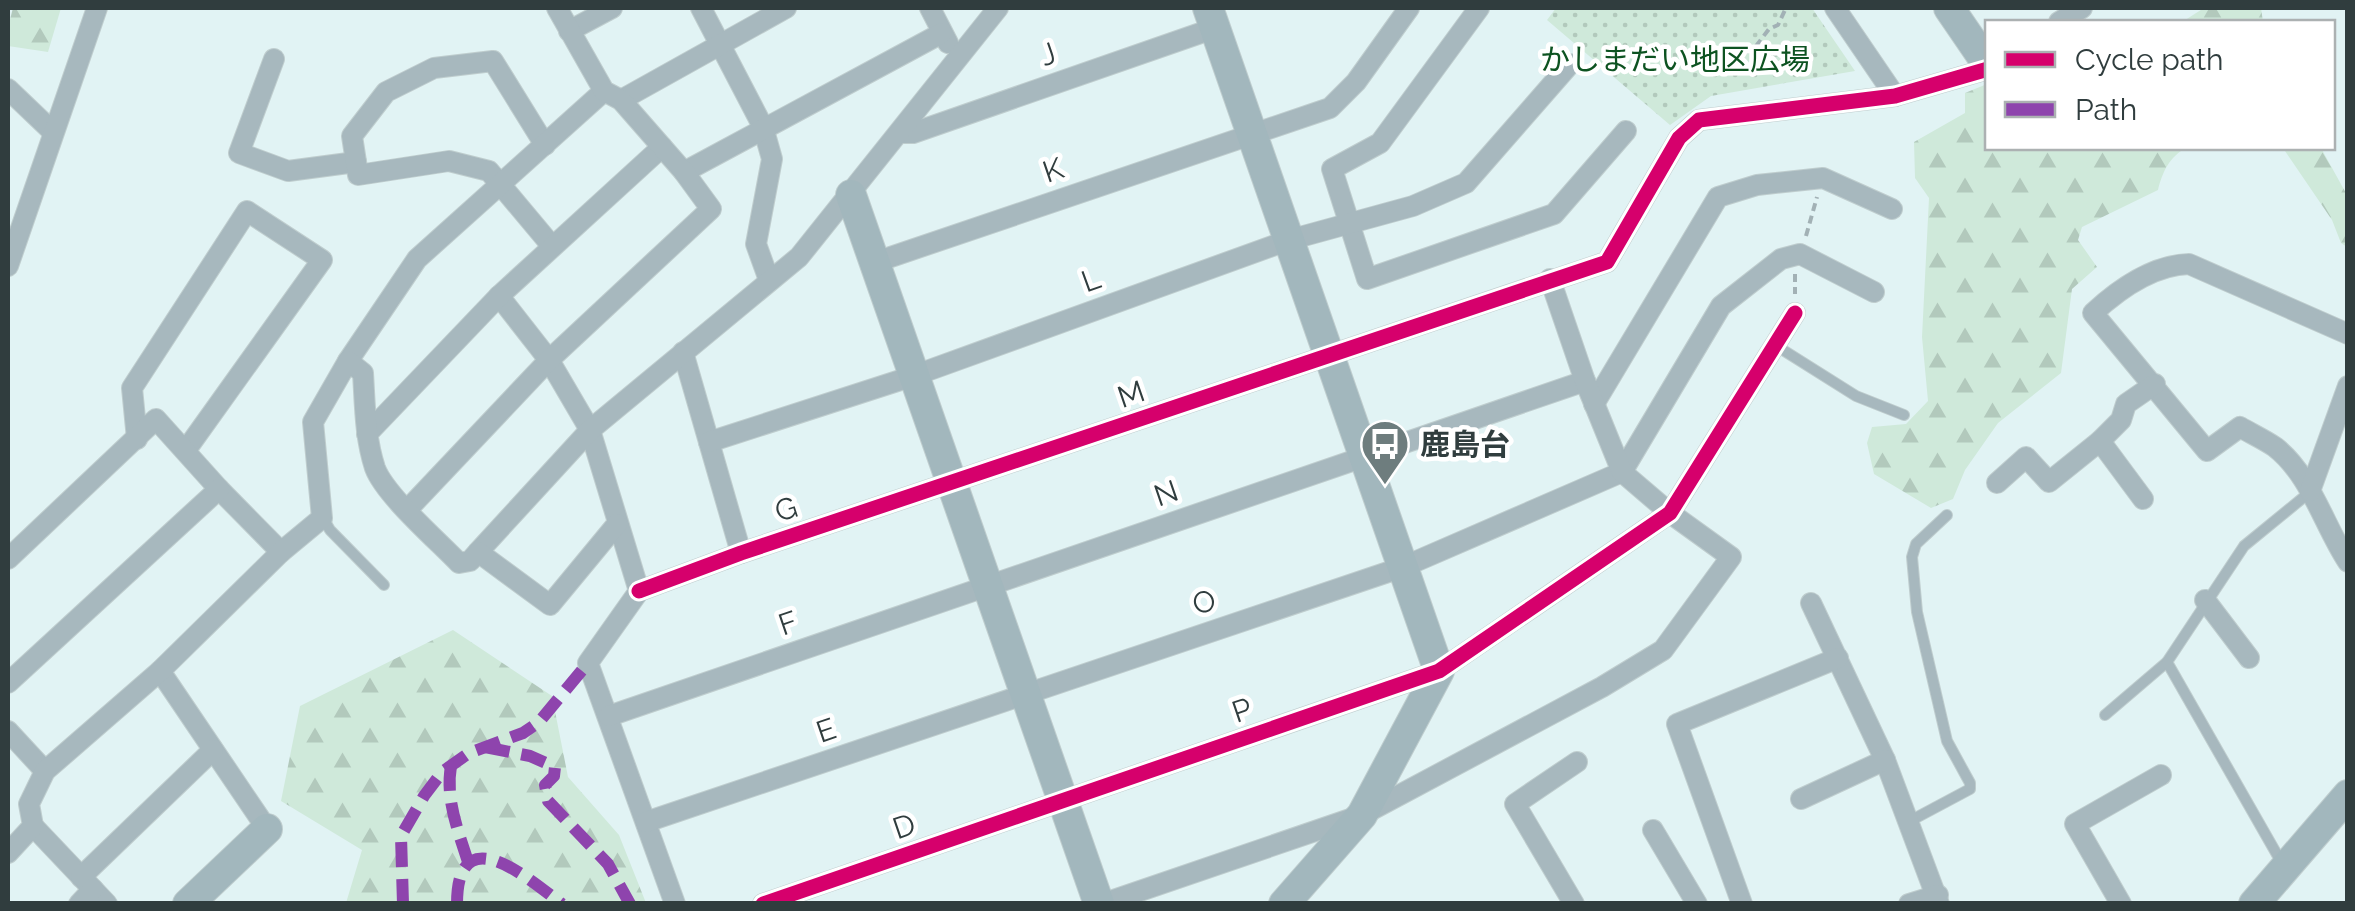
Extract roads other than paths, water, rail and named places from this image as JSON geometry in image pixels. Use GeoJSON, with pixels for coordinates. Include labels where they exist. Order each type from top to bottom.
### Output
{"type":"FeatureCollection","features":[{"type":"Feature","properties":{"kind":"street"},"geometry":{"type":"LineString","coordinates":[[8,266],[97,8]]}},
{"type":"Feature","properties":{"kind":"street"},"geometry":{"type":"LineString","coordinates":[[408,509],[548,360],[712,209],[684,172],[612,95],[557,8]]}},
{"type":"Feature","properties":{"kind":"street"},"geometry":{"type":"LineString","coordinates":[[569,30],[612,8]]}},
{"type":"Feature","properties":{"kind":"street"},"geometry":{"type":"LineString","coordinates":[[701,8],[763,127],[772,158],[756,244],[770,280]]}},
{"type":"Feature","properties":{"kind":"street"},"geometry":{"type":"LineString","coordinates":[[214,750],[90,893],[32,826],[30,804],[46,772],[322,518],[313,422],[348,361],[417,259],[545,144],[612,95],[786,8]]}},
{"type":"Feature","properties":{"kind":"street"},"geometry":{"type":"LineString","coordinates":[[930,8],[956,58]]}},
{"type":"Feature","properties":{"kind":"street"},"geometry":{"type":"LineString","coordinates":[[348,361],[363,373],[367,434],[376,471],[459,563],[470,561],[590,430],[799,256],[851,196],[998,8]]}},
{"type":"Feature","properties":{"kind":"street","name":"K"},"geometry":{"type":"LineString","coordinates":[[873,263],[1330,108],[1356,82],[1409,8]]}},
{"type":"Feature","properties":{"kind":"street"},"geometry":{"type":"LineString","coordinates":[[1479,8],[1380,144],[1332,169],[1367,280],[1554,214],[1626,131]]}},
{"type":"Feature","properties":{"kind":"street"},"geometry":{"type":"LineString","coordinates":[[1835,8],[1895,96],[1985,68]]}},
{"type":"Feature","properties":{"kind":"street"},"geometry":{"type":"LineString","coordinates":[[1949,8],[1985,62]]}},
{"type":"Feature","properties":{"kind":"street"},"geometry":{"type":"LineString","coordinates":[[1212,18],[1439,670],[1362,815],[1284,904]]}},
{"type":"Feature","properties":{"kind":"street","name":"J"},"geometry":{"type":"LineString","coordinates":[[900,132],[913,133],[1212,18]]}},
{"type":"Feature","properties":{"kind":"street"},"geometry":{"type":"LineString","coordinates":[[684,172],[942,33]]}},
{"type":"Feature","properties":{"kind":"street"},"geometry":{"type":"LineString","coordinates":[[274,59],[240,153],[288,172],[356,162]]}},
{"type":"Feature","properties":{"kind":"street"},"geometry":{"type":"LineString","coordinates":[[545,144],[493,61],[434,68],[386,92],[352,136],[358,175],[449,160],[488,171],[551,245]]}},
{"type":"Feature","properties":{"kind":"street","name":"L"},"geometry":{"type":"LineString","coordinates":[[709,442],[913,376],[1289,240],[1414,206],[1466,183],[1570,64]]}},
{"type":"Feature","properties":{"kind":"street"},"geometry":{"type":"LineString","coordinates":[[8,89],[53,132]]}},
{"type":"Feature","properties":{"kind":"street","name":"M"},"geometry":{"type":"LineString","coordinates":[[951,484],[1607,262],[1679,138],[1699,120],[1895,96]]}},
{"type":"Feature","properties":{"kind":"street"},"geometry":{"type":"LineString","coordinates":[[367,434],[551,245],[662,147]]}},
{"type":"Feature","properties":{"kind":"street"},"geometry":{"type":"LineString","coordinates":[[1594,404],[1718,197],[1757,185],[1823,178],[1892,208]]}},
{"type":"Feature","properties":{"kind":"street"},"geometry":{"type":"LineString","coordinates":[[851,196],[1100,904],[1362,815],[1602,687],[1663,650],[1731,556],[1670,513],[1622,472],[1584,380],[1550,279]]}},
{"type":"Feature","properties":{"kind":"street"},"geometry":{"type":"LineString","coordinates":[[136,438],[132,388],[247,211],[322,260],[186,450]]}},
{"type":"Feature","properties":{"kind":"street"},"geometry":{"type":"LineString","coordinates":[[1622,472],[1721,306],[1782,259],[1797,254],[1874,292]]}},
{"type":"Feature","properties":{"kind":"street"},"geometry":{"type":"LineString","coordinates":[[2348,334],[2189,264],[2177,264],[2124,285],[2093,313],[2207,452],[2240,427],[2278,449],[2310,492],[2332,540],[2348,562]]}},
{"type":"Feature","properties":{"kind":"street"},"geometry":{"type":"LineString","coordinates":[[499,296],[548,360],[590,430],[639,590],[588,663],[675,904]]}},
{"type":"Feature","properties":{"kind":"street"},"geometry":{"type":"LineString","coordinates":[[1670,513],[1796,313]]}},
{"type":"Feature","properties":{"kind":"street"},"geometry":{"type":"LineString","coordinates":[[683,352],[740,553]]}},
{"type":"Feature","properties":{"kind":"street","name":"N"},"geometry":{"type":"LineString","coordinates":[[987,586],[1584,380]]}},
{"type":"Feature","properties":{"kind":"street"},"geometry":{"type":"LineString","coordinates":[[1996,482],[2026,457],[2049,482],[2100,441],[2121,420],[2126,404],[2154,384]]}},
{"type":"Feature","properties":{"kind":"street"},"geometry":{"type":"LineString","coordinates":[[2310,492],[2348,386]]}},
{"type":"Feature","properties":{"kind":"street"},"geometry":{"type":"LineString","coordinates":[[8,558],[156,418],[282,552]]}},
{"type":"Feature","properties":{"kind":"street"},"geometry":{"type":"LineString","coordinates":[[2100,441],[2142,499]]}},
{"type":"Feature","properties":{"kind":"street","name":"O"},"geometry":{"type":"LineString","coordinates":[[1025,694],[1403,567],[1622,472]]}},
{"type":"Feature","properties":{"kind":"street","name":"G"},"geometry":{"type":"LineString","coordinates":[[639,590],[951,484]]}},
{"type":"Feature","properties":{"kind":"street"},"geometry":{"type":"LineString","coordinates":[[8,683],[219,489]]}},
{"type":"Feature","properties":{"kind":"street","name":"P"},"geometry":{"type":"LineString","coordinates":[[1062,800],[1439,670],[1670,513]]}},
{"type":"Feature","properties":{"kind":"street"},"geometry":{"type":"LineString","coordinates":[[478,552],[550,605],[617,524]]}},
{"type":"Feature","properties":{"kind":"street","name":"F"},"geometry":{"type":"LineString","coordinates":[[609,716],[987,586]]}},
{"type":"Feature","properties":{"kind":"street"},"geometry":{"type":"LineString","coordinates":[[2206,600],[2248,658]]}},
{"type":"Feature","properties":{"kind":"street"},"geometry":{"type":"LineString","coordinates":[[1811,603],[1885,760],[1938,899],[1909,904]]}},
{"type":"Feature","properties":{"kind":"street"},"geometry":{"type":"LineString","coordinates":[[1742,904],[1677,724],[1838,658]]}},
{"type":"Feature","properties":{"kind":"street"},"geometry":{"type":"LineString","coordinates":[[160,671],[267,829],[188,904]]}},
{"type":"Feature","properties":{"kind":"street","name":"E"},"geometry":{"type":"LineString","coordinates":[[646,822],[1025,694]]}},
{"type":"Feature","properties":{"kind":"street"},"geometry":{"type":"LineString","coordinates":[[8,731],[46,772]]}},
{"type":"Feature","properties":{"kind":"street"},"geometry":{"type":"LineString","coordinates":[[1800,798],[1885,760]]}},
{"type":"Feature","properties":{"kind":"street"},"geometry":{"type":"LineString","coordinates":[[1574,904],[1515,804],[1577,762]]}},
{"type":"Feature","properties":{"kind":"street"},"geometry":{"type":"LineString","coordinates":[[2121,904],[2074,824],[2161,775]]}},
{"type":"Feature","properties":{"kind":"street"},"geometry":{"type":"LineString","coordinates":[[2254,904],[2348,794]]}},
{"type":"Feature","properties":{"kind":"street","name":"D"},"geometry":{"type":"LineString","coordinates":[[763,904],[1062,800]]}},
{"type":"Feature","properties":{"kind":"street"},"geometry":{"type":"LineString","coordinates":[[8,853],[32,826]]}},
{"type":"Feature","properties":{"kind":"street"},"geometry":{"type":"LineString","coordinates":[[1653,830],[1690,900]]}},
{"type":"Feature","properties":{"kind":"lane"},"geometry":{"type":"LineString","coordinates":[[1775,346],[1856,396],[1904,414]]}},
{"type":"Feature","properties":{"kind":"lane"},"geometry":{"type":"LineString","coordinates":[[2104,715],[2167,662],[2244,546],[2310,492]]}},
{"type":"Feature","properties":{"kind":"lane"},"geometry":{"type":"LineString","coordinates":[[1910,820],[1970,789],[1947,741],[1917,612],[1912,557],[1916,544],[1948,515]]}},
{"type":"Feature","properties":{"kind":"lane"},"geometry":{"type":"LineString","coordinates":[[322,518],[384,586]]}},
{"type":"Feature","properties":{"kind":"lane"},"geometry":{"type":"LineString","coordinates":[[2167,662],[2285,868]]}},
{"type":"Feature","properties":{"kind":"place","name":"鹿島台"},"geometry":{"type":"Point","coordinates":[1385,486]}},
{"type":"Feature","properties":{"kind":"park label","name":"かしまだい地区広場"},"geometry":{"type":"Point","coordinates":[1675,59]}}]}
